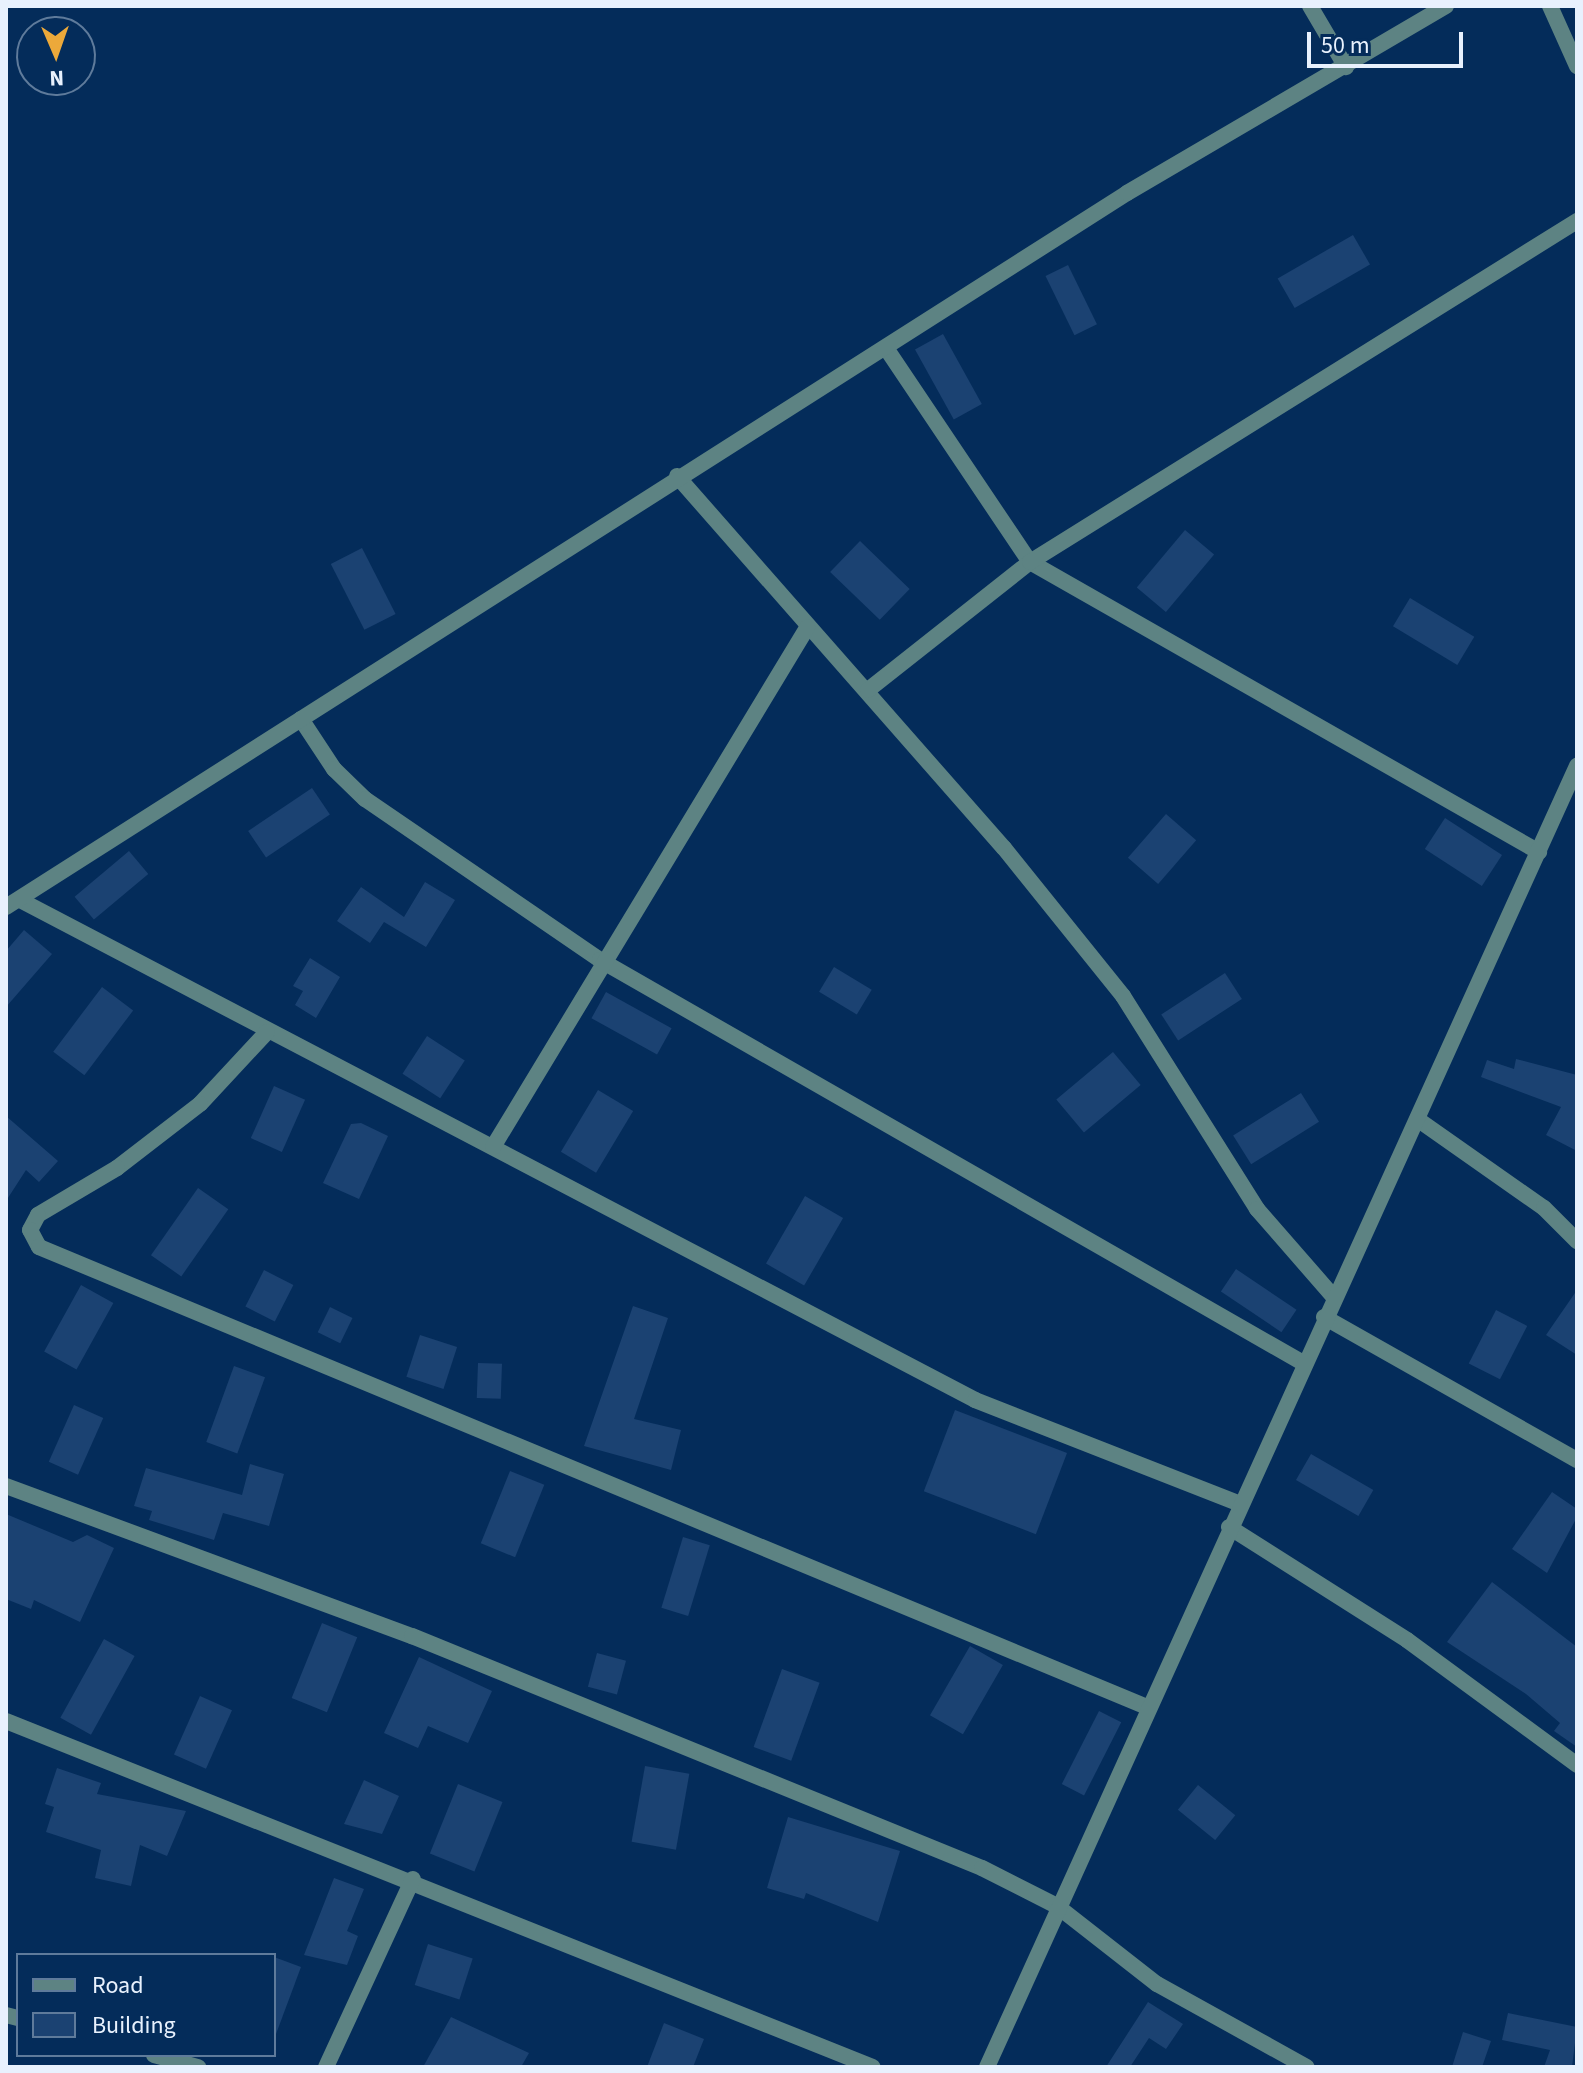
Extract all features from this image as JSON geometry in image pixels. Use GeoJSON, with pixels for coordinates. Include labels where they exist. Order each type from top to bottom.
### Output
{"type":"FeatureCollection","features":[{"type":"Feature","properties":{"kind":"street"},"geometry":{"type":"LineString","coordinates":[[1310,6],[1346,67]]}},
{"type":"Feature","properties":{"kind":"street"},"geometry":{"type":"LineString","coordinates":[[13,904],[677,476],[886,348],[1127,193],[1446,6]]}},
{"type":"Feature","properties":{"kind":"street"},"geometry":{"type":"LineString","coordinates":[[1550,6],[1577,66]]}},
{"type":"Feature","properties":{"kind":"street"},"geometry":{"type":"LineString","coordinates":[[868,690],[1030,562],[1577,221]]}},
{"type":"Feature","properties":{"kind":"street"},"geometry":{"type":"LineString","coordinates":[[886,348],[1030,562],[1539,852]]}},
{"type":"Feature","properties":{"kind":"street"},"geometry":{"type":"LineString","coordinates":[[677,476],[807,628],[868,690],[1123,996],[1257,1209],[1333,1296]]}},
{"type":"Feature","properties":{"kind":"street"},"geometry":{"type":"LineString","coordinates":[[493,1147],[600,960],[807,628]]}},
{"type":"Feature","properties":{"kind":"street"},"geometry":{"type":"LineString","coordinates":[[301,719],[334,769],[365,799],[600,960],[1303,1363]]}},
{"type":"Feature","properties":{"kind":"street"},"geometry":{"type":"LineString","coordinates":[[987,2067],[1333,1296],[1420,1121],[1577,766]]}},
{"type":"Feature","properties":{"kind":"street"},"geometry":{"type":"LineString","coordinates":[[13,904],[493,1147],[975,1400],[1240,1504]]}},
{"type":"Feature","properties":{"kind":"street"},"geometry":{"type":"LineString","coordinates":[[267,1032],[200,1104],[117,1168],[38,1215],[30,1230],[39,1247],[1147,1707]]}},
{"type":"Feature","properties":{"kind":"street"},"geometry":{"type":"LineString","coordinates":[[1420,1121],[1544,1208],[1577,1241]]}},
{"type":"Feature","properties":{"kind":"street"},"geometry":{"type":"LineString","coordinates":[[1324,1317],[1577,1460]]}},
{"type":"Feature","properties":{"kind":"street"},"geometry":{"type":"LineString","coordinates":[[6,1486],[412,1636],[920,1840],[1057,1906],[1157,1984],[1307,2067]]}},
{"type":"Feature","properties":{"kind":"street"},"geometry":{"type":"LineString","coordinates":[[1229,1527],[1407,1640],[1577,1765]]}},
{"type":"Feature","properties":{"kind":"street"},"geometry":{"type":"LineString","coordinates":[[6,1721],[413,1879],[873,2067]]}},
{"type":"Feature","properties":{"kind":"street"},"geometry":{"type":"LineString","coordinates":[[326,2067],[413,1879]]}},
{"type":"Feature","properties":{"kind":"street"},"geometry":{"type":"LineString","coordinates":[[161,2057],[198,2067]]}},
{"type":"Feature","properties":{"kind":"building"},"geometry":{"type":"Polygon","coordinates":[[[1353,235],[1370,264],[1295,308],[1278,278],[1353,235]]]}},
{"type":"Feature","properties":{"kind":"building"},"geometry":{"type":"Polygon","coordinates":[[[1068,265],[1097,324],[1074,335],[1046,276],[1068,265]]]}},
{"type":"Feature","properties":{"kind":"building"},"geometry":{"type":"Polygon","coordinates":[[[943,334],[982,404],[954,419],[915,350],[943,334]]]}},
{"type":"Feature","properties":{"kind":"building"},"geometry":{"type":"Polygon","coordinates":[[[1185,530],[1214,554],[1166,612],[1137,587],[1185,530]]]}},
{"type":"Feature","properties":{"kind":"building"},"geometry":{"type":"Polygon","coordinates":[[[860,541],[910,589],[880,620],[830,572],[860,541]]]}},
{"type":"Feature","properties":{"kind":"building"},"geometry":{"type":"Polygon","coordinates":[[[362,548],[396,614],[364,630],[331,564],[362,548]]]}},
{"type":"Feature","properties":{"kind":"building"},"geometry":{"type":"Polygon","coordinates":[[[1410,598],[1474,637],[1457,665],[1393,626],[1410,598]]]}},
{"type":"Feature","properties":{"kind":"building"},"geometry":{"type":"Polygon","coordinates":[[[312,788],[330,815],[266,858],[248,831],[312,788]]]}},
{"type":"Feature","properties":{"kind":"building"},"geometry":{"type":"Polygon","coordinates":[[[1166,814],[1196,840],[1158,884],[1128,858],[1166,814]]]}},
{"type":"Feature","properties":{"kind":"building"},"geometry":{"type":"Polygon","coordinates":[[[1445,818],[1502,855],[1482,886],[1425,849],[1445,818]]]}},
{"type":"Feature","properties":{"kind":"building"},"geometry":{"type":"Polygon","coordinates":[[[129,851],[148,874],[94,920],[75,897],[129,851]]]}},
{"type":"Feature","properties":{"kind":"building"},"geometry":{"type":"Polygon","coordinates":[[[425,882],[455,900],[426,947],[384,922],[370,943],[337,921],[361,887],[404,917],[425,882]]]}},
{"type":"Feature","properties":{"kind":"building"},"geometry":{"type":"Polygon","coordinates":[[[24,930],[52,954],[6,1007],[6,951],[24,930]]]}},
{"type":"Feature","properties":{"kind":"building"},"geometry":{"type":"Polygon","coordinates":[[[310,958],[340,977],[316,1018],[295,1005],[303,991],[293,986],[310,958]]]}},
{"type":"Feature","properties":{"kind":"building"},"geometry":{"type":"Polygon","coordinates":[[[834,967],[872,990],[857,1015],[819,992],[834,967]]]}},
{"type":"Feature","properties":{"kind":"building"},"geometry":{"type":"Polygon","coordinates":[[[1225,973],[1242,999],[1178,1040],[1161,1014],[1225,973]]]}},
{"type":"Feature","properties":{"kind":"building"},"geometry":{"type":"Polygon","coordinates":[[[102,987],[133,1010],[84,1075],[53,1052],[102,987]]]}},
{"type":"Feature","properties":{"kind":"building"},"geometry":{"type":"Polygon","coordinates":[[[606,992],[672,1028],[657,1055],[591,1018],[606,992]]]}},
{"type":"Feature","properties":{"kind":"building"},"geometry":{"type":"Polygon","coordinates":[[[427,1036],[465,1061],[440,1098],[402,1074],[427,1036]]]}},
{"type":"Feature","properties":{"kind":"building"},"geometry":{"type":"Polygon","coordinates":[[[1113,1052],[1141,1085],[1084,1133],[1056,1100],[1113,1052]]]}},
{"type":"Feature","properties":{"kind":"building"},"geometry":{"type":"Polygon","coordinates":[[[1516,1059],[1577,1075],[1577,1151],[1546,1135],[1561,1107],[1481,1077],[1487,1060],[1514,1069],[1516,1059]]]}},
{"type":"Feature","properties":{"kind":"building"},"geometry":{"type":"Polygon","coordinates":[[[274,1086],[305,1100],[282,1152],[251,1138],[274,1086]]]}},
{"type":"Feature","properties":{"kind":"building"},"geometry":{"type":"Polygon","coordinates":[[[598,1090],[633,1111],[596,1173],[561,1152],[598,1090]]]}},
{"type":"Feature","properties":{"kind":"building"},"geometry":{"type":"Polygon","coordinates":[[[1301,1093],[1319,1122],[1251,1164],[1233,1135],[1301,1093]]]}},
{"type":"Feature","properties":{"kind":"building"},"geometry":{"type":"Polygon","coordinates":[[[6,1116],[58,1161],[39,1182],[26,1170],[6,1201],[6,1116]]]}},
{"type":"Feature","properties":{"kind":"building"},"geometry":{"type":"Polygon","coordinates":[[[361,1123],[388,1136],[359,1199],[323,1183],[351,1124],[361,1123]]]}},
{"type":"Feature","properties":{"kind":"building"},"geometry":{"type":"Polygon","coordinates":[[[198,1188],[228,1209],[181,1276],[151,1255],[198,1188]]]}},
{"type":"Feature","properties":{"kind":"building"},"geometry":{"type":"Polygon","coordinates":[[[805,1196],[843,1218],[804,1286],[766,1264],[805,1196]]]}},
{"type":"Feature","properties":{"kind":"building"},"geometry":{"type":"Polygon","coordinates":[[[1236,1269],[1297,1310],[1281,1332],[1221,1291],[1236,1269]]]}},
{"type":"Feature","properties":{"kind":"building"},"geometry":{"type":"Polygon","coordinates":[[[264,1270],[293,1285],[275,1322],[245,1307],[264,1270]]]}},
{"type":"Feature","properties":{"kind":"building"},"geometry":{"type":"Polygon","coordinates":[[[81,1285],[113,1303],[77,1369],[44,1351],[81,1285]]]}},
{"type":"Feature","properties":{"kind":"building"},"geometry":{"type":"Polygon","coordinates":[[[1577,1290],[1577,1355],[1546,1335],[1577,1290]]]}},
{"type":"Feature","properties":{"kind":"building"},"geometry":{"type":"Polygon","coordinates":[[[633,1306],[668,1318],[634,1419],[681,1430],[671,1470],[584,1446],[633,1306]]]}},
{"type":"Feature","properties":{"kind":"building"},"geometry":{"type":"Polygon","coordinates":[[[330,1307],[352,1318],[340,1343],[318,1332],[330,1307]]]}},
{"type":"Feature","properties":{"kind":"building"},"geometry":{"type":"Polygon","coordinates":[[[1496,1310],[1527,1326],[1500,1379],[1469,1363],[1496,1310]]]}},
{"type":"Feature","properties":{"kind":"building"},"geometry":{"type":"Polygon","coordinates":[[[420,1335],[457,1347],[443,1389],[406,1377],[420,1335]]]}},
{"type":"Feature","properties":{"kind":"building"},"geometry":{"type":"Polygon","coordinates":[[[478,1363],[502,1364],[501,1399],[477,1398],[478,1363]]]}},
{"type":"Feature","properties":{"kind":"building"},"geometry":{"type":"Polygon","coordinates":[[[234,1366],[265,1377],[237,1453],[206,1442],[234,1366]]]}},
{"type":"Feature","properties":{"kind":"building"},"geometry":{"type":"Polygon","coordinates":[[[74,1405],[103,1418],[78,1475],[49,1462],[74,1405]]]}},
{"type":"Feature","properties":{"kind":"building"},"geometry":{"type":"Polygon","coordinates":[[[955,1410],[1067,1453],[1036,1534],[924,1491],[955,1410]]]}},
{"type":"Feature","properties":{"kind":"building"},"geometry":{"type":"Polygon","coordinates":[[[1311,1454],[1373,1490],[1358,1516],[1296,1480],[1311,1454]]]}},
{"type":"Feature","properties":{"kind":"building"},"geometry":{"type":"Polygon","coordinates":[[[250,1464],[284,1474],[269,1526],[223,1513],[214,1540],[149,1520],[152,1511],[134,1506],[146,1468],[242,1495],[250,1464]]]}},
{"type":"Feature","properties":{"kind":"building"},"geometry":{"type":"Polygon","coordinates":[[[510,1471],[544,1485],[515,1557],[481,1543],[510,1471]]]}},
{"type":"Feature","properties":{"kind":"building"},"geometry":{"type":"Polygon","coordinates":[[[1552,1492],[1577,1509],[1577,1517],[1547,1573],[1512,1549],[1552,1492]]]}},
{"type":"Feature","properties":{"kind":"building"},"geometry":{"type":"Polygon","coordinates":[[[6,1514],[73,1542],[87,1535],[114,1548],[80,1622],[34,1600],[31,1609],[6,1599],[6,1514]]]}},
{"type":"Feature","properties":{"kind":"building"},"geometry":{"type":"Polygon","coordinates":[[[683,1537],[710,1545],[688,1616],[661,1608],[683,1537]]]}},
{"type":"Feature","properties":{"kind":"building"},"geometry":{"type":"Polygon","coordinates":[[[1492,1582],[1577,1647],[1577,1747],[1554,1731],[1560,1723],[1526,1694],[1447,1642],[1492,1582]]]}},
{"type":"Feature","properties":{"kind":"building"},"geometry":{"type":"Polygon","coordinates":[[[322,1623],[357,1637],[327,1712],[292,1698],[322,1623]]]}},
{"type":"Feature","properties":{"kind":"building"},"geometry":{"type":"Polygon","coordinates":[[[104,1639],[135,1656],[91,1735],[60,1718],[104,1639]]]}},
{"type":"Feature","properties":{"kind":"building"},"geometry":{"type":"Polygon","coordinates":[[[970,1646],[1003,1665],[963,1734],[930,1715],[970,1646]]]}},
{"type":"Feature","properties":{"kind":"building"},"geometry":{"type":"Polygon","coordinates":[[[597,1653],[626,1661],[617,1695],[588,1687],[597,1653]]]}},
{"type":"Feature","properties":{"kind":"building"},"geometry":{"type":"Polygon","coordinates":[[[419,1657],[492,1691],[468,1743],[428,1726],[418,1748],[384,1733],[419,1657]]]}},
{"type":"Feature","properties":{"kind":"building"},"geometry":{"type":"Polygon","coordinates":[[[782,1669],[820,1683],[791,1761],[754,1747],[782,1669]]]}},
{"type":"Feature","properties":{"kind":"building"},"geometry":{"type":"Polygon","coordinates":[[[200,1696],[232,1710],[206,1769],[174,1754],[200,1696]]]}},
{"type":"Feature","properties":{"kind":"building"},"geometry":{"type":"Polygon","coordinates":[[[1099,1711],[1121,1722],[1084,1795],[1062,1784],[1099,1711]]]}},
{"type":"Feature","properties":{"kind":"building"},"geometry":{"type":"Polygon","coordinates":[[[645,1766],[689,1774],[676,1850],[632,1842],[645,1766]]]}},
{"type":"Feature","properties":{"kind":"building"},"geometry":{"type":"Polygon","coordinates":[[[57,1768],[101,1783],[97,1794],[186,1811],[167,1856],[140,1845],[131,1886],[95,1878],[101,1850],[46,1832],[54,1807],[45,1804],[57,1768]]]}},
{"type":"Feature","properties":{"kind":"building"},"geometry":{"type":"Polygon","coordinates":[[[364,1780],[399,1796],[382,1834],[344,1824],[364,1780]]]}},
{"type":"Feature","properties":{"kind":"building"},"geometry":{"type":"Polygon","coordinates":[[[458,1784],[503,1802],[474,1872],[430,1854],[458,1784]]]}},
{"type":"Feature","properties":{"kind":"building"},"geometry":{"type":"Polygon","coordinates":[[[1198,1785],[1235,1815],[1215,1840],[1178,1810],[1198,1785]]]}},
{"type":"Feature","properties":{"kind":"building"},"geometry":{"type":"Polygon","coordinates":[[[788,1817],[900,1851],[878,1922],[806,1893],[804,1899],[767,1888],[788,1817]]]}},
{"type":"Feature","properties":{"kind":"building"},"geometry":{"type":"Polygon","coordinates":[[[334,1878],[364,1889],[347,1931],[358,1936],[347,1965],[304,1955],[334,1878]]]}},
{"type":"Feature","properties":{"kind":"building"},"geometry":{"type":"Polygon","coordinates":[[[428,1944],[473,1959],[459,1999],[415,1985],[428,1944]]]}},
{"type":"Feature","properties":{"kind":"building"},"geometry":{"type":"Polygon","coordinates":[[[276,1958],[301,1967],[276,2034],[276,1958]]]}},
{"type":"Feature","properties":{"kind":"building"},"geometry":{"type":"Polygon","coordinates":[[[1148,2002],[1183,2024],[1166,2049],[1149,2038],[1130,2067],[1106,2067],[1148,2002]]]}},
{"type":"Feature","properties":{"kind":"building"},"geometry":{"type":"Polygon","coordinates":[[[1508,2013],[1577,2027],[1572,2067],[1544,2067],[1550,2050],[1502,2040],[1508,2013]]]}},
{"type":"Feature","properties":{"kind":"building"},"geometry":{"type":"Polygon","coordinates":[[[451,2017],[529,2053],[521,2067],[423,2067],[451,2017]]]}},
{"type":"Feature","properties":{"kind":"building"},"geometry":{"type":"Polygon","coordinates":[[[664,2023],[704,2039],[693,2067],[647,2067],[664,2023]]]}},
{"type":"Feature","properties":{"kind":"building"},"geometry":{"type":"Polygon","coordinates":[[[1463,2032],[1491,2041],[1482,2067],[1452,2067],[1463,2032]]]}}]}
